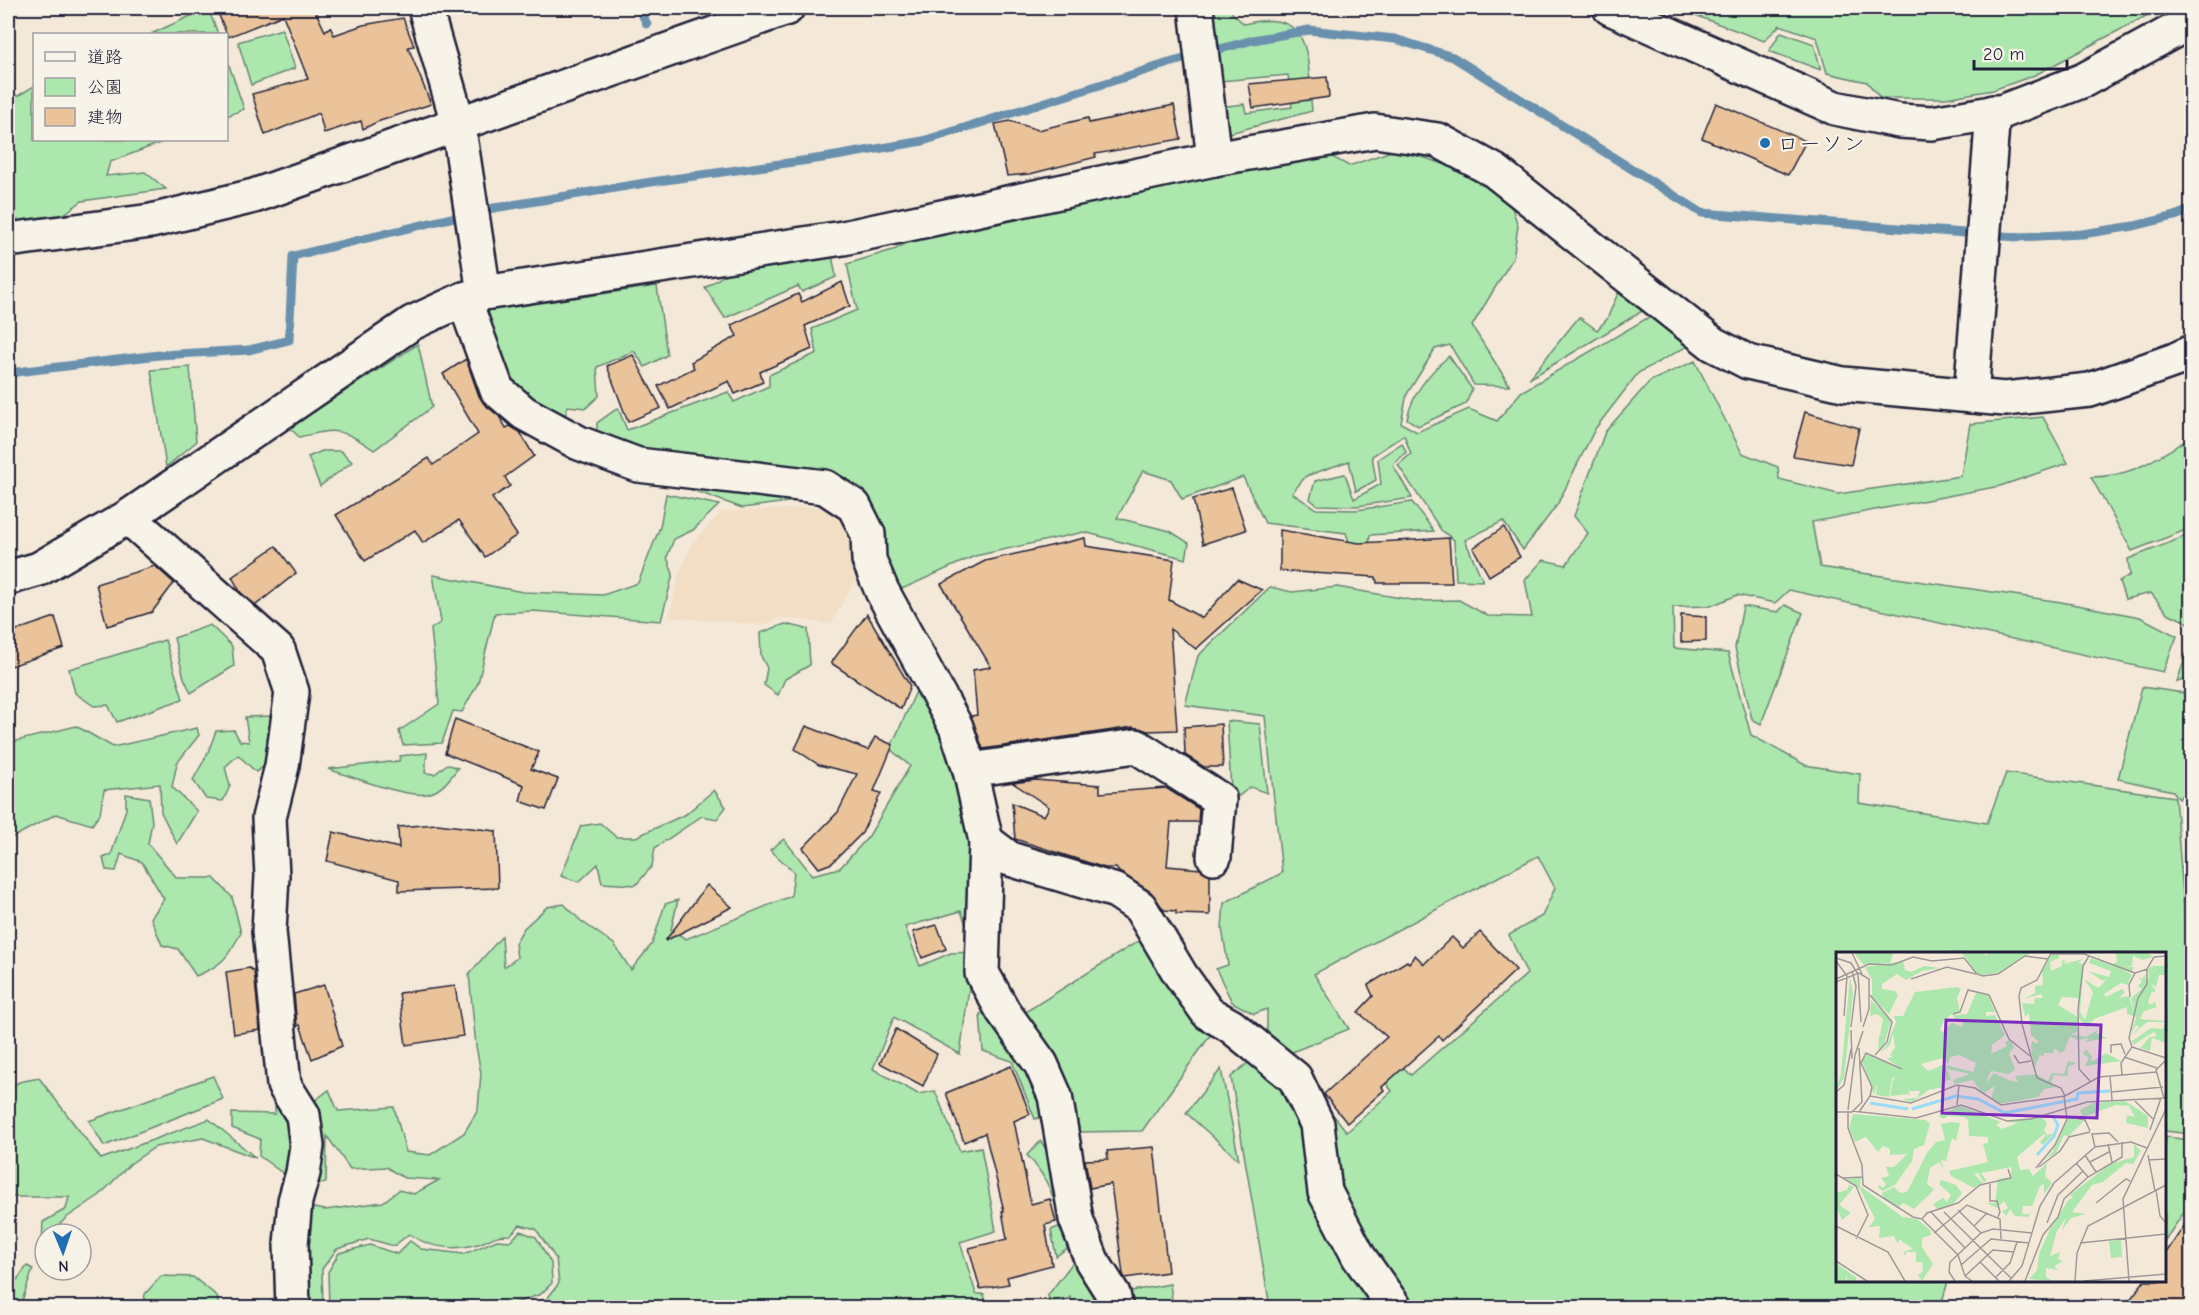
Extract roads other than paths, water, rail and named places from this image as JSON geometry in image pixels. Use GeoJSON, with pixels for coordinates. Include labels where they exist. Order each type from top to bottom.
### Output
{"type":"FeatureCollection","features":[{"type":"Feature","properties":{"kind":"street"},"geometry":{"type":"LineString","coordinates":[[425,8],[458,123],[475,234],[474,296],[497,390],[524,413],[579,443],[638,465],[825,488],[854,506],[868,534],[869,560],[882,591],[956,727],[970,770],[986,842],[982,973],[1004,1011],[1041,1064],[1055,1096],[1076,1219],[1092,1261],[1113,1294],[1116,1308]]}},
{"type":"Feature","properties":{"kind":"street"},"geometry":{"type":"LineString","coordinates":[[8,240],[151,221],[254,196],[787,8]]}},
{"type":"Feature","properties":{"kind":"street"},"geometry":{"type":"LineString","coordinates":[[1610,8],[1835,108],[1899,121],[1932,123],[2004,111],[2084,80],[2192,21]]}},
{"type":"Feature","properties":{"kind":"street"},"geometry":{"type":"LineString","coordinates":[[1197,20],[1214,159]]}},
{"type":"Feature","properties":{"kind":"street"},"geometry":{"type":"LineString","coordinates":[[1971,396],[1993,112]]}},
{"type":"Feature","properties":{"kind":"street"},"geometry":{"type":"LineString","coordinates":[[8,578],[39,569],[128,517],[412,323],[474,296],[843,238],[1214,159],[1375,132],[1438,140],[1495,171],[1713,344],[1748,362],[1843,384],[2005,399],[2090,390],[2192,352]]}},
{"type":"Feature","properties":{"kind":"street"},"geometry":{"type":"LineString","coordinates":[[128,517],[278,650],[292,692],[282,766],[268,818],[272,876],[269,931],[284,1086],[303,1115],[307,1146],[303,1173],[295,1201],[291,1244],[293,1308]]}},
{"type":"Feature","properties":{"kind":"street"},"geometry":{"type":"LineString","coordinates":[[970,770],[1136,746],[1219,799],[1214,857]]}},
{"type":"Feature","properties":{"kind":"street"},"geometry":{"type":"LineString","coordinates":[[986,842],[1011,859],[1116,891],[1140,907],[1180,974],[1208,1013],[1231,1026],[1295,1078],[1317,1124],[1324,1192],[1359,1257],[1395,1308]]}},
{"type":"Feature","properties":{"kind":"waterway"},"geometry":{"type":"LineString","coordinates":[[639,8],[647,24]]}},
{"type":"Feature","properties":{"kind":"waterway"},"geometry":{"type":"LineString","coordinates":[[8,373],[159,355],[249,350],[289,340],[293,256],[488,209],[923,141],[1169,63],[1253,40],[1309,30],[1395,39],[1453,57],[1702,213],[2017,237],[2082,234],[2134,226],[2175,216],[2192,209]]}},
{"type":"Feature","properties":{"kind":"place","name":"ローソン"},"geometry":{"type":"Point","coordinates":[1765,143]}}]}
